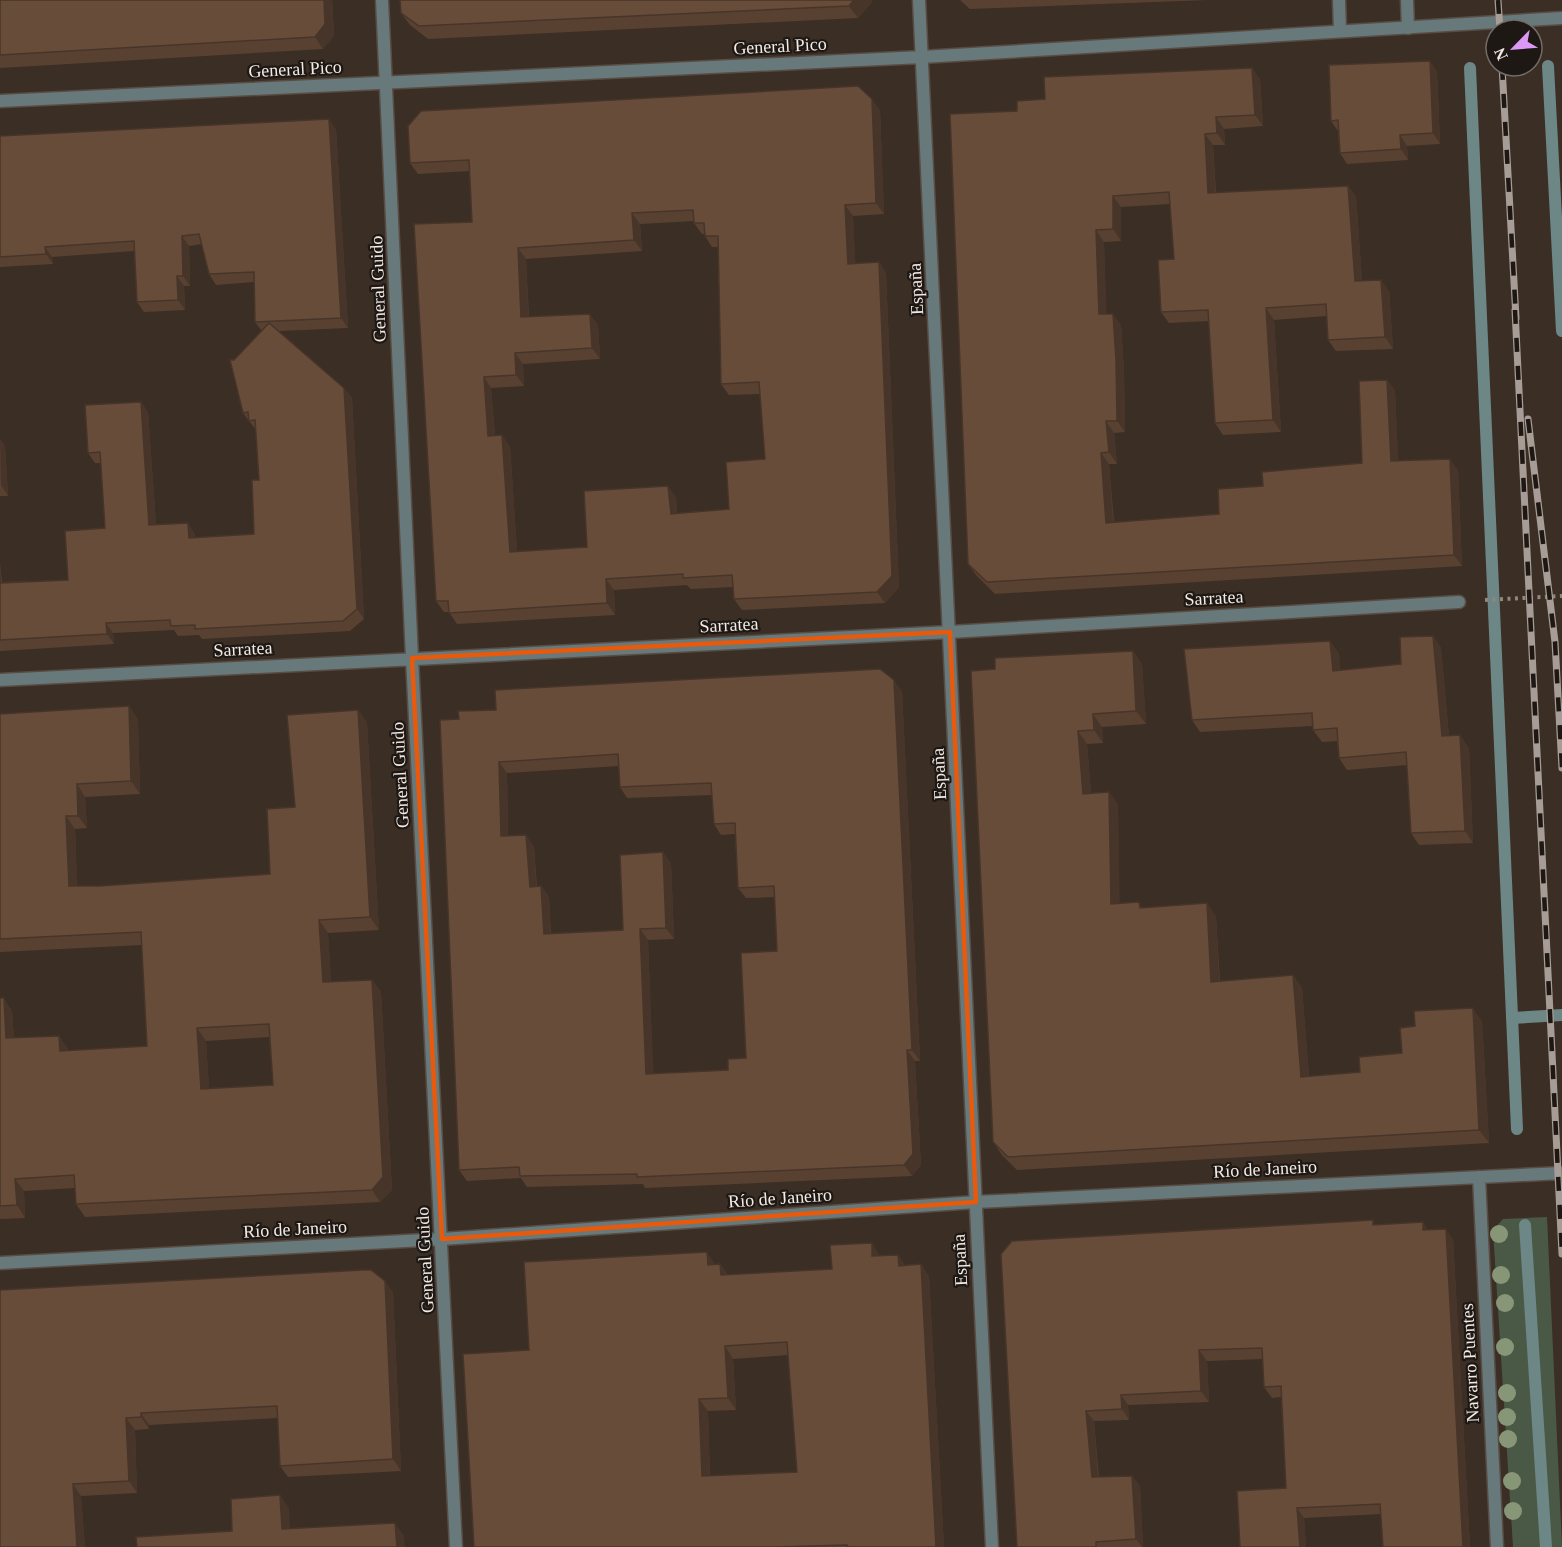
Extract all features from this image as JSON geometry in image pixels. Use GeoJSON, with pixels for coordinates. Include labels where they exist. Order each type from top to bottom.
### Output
{"type":"FeatureCollection","features":[{"type":"Feature","properties":{"kind":"street","name":"General Guido"},"geometry":{"type":"LineString","coordinates":[[382,0],[456,1547]]}},
{"type":"Feature","properties":{"kind":"street","name":"España"},"geometry":{"type":"LineString","coordinates":[[919,0],[992,1547]]}},
{"type":"Feature","properties":{"kind":"street"},"geometry":{"type":"LineString","coordinates":[[1339,0],[1340,31]]}},
{"type":"Feature","properties":{"kind":"street"},"geometry":{"type":"LineString","coordinates":[[1407,0],[1408,28]]}},
{"type":"Feature","properties":{"kind":"street","name":"General Pico"},"geometry":{"type":"LineString","coordinates":[[0,101],[922,57],[1562,18]]}},
{"type":"Feature","properties":{"kind":"street","name":"Sarratea"},"geometry":{"type":"LineString","coordinates":[[0,680],[950,632],[1459,602]]}},
{"type":"Feature","properties":{"kind":"street","name":"Río de Janeiro"},"geometry":{"type":"LineString","coordinates":[[0,1263],[442,1239],[976,1202],[1562,1173]]}},
{"type":"Feature","properties":{"kind":"street","name":"Navarro Puentes"},"geometry":{"type":"LineString","coordinates":[[1479,1177],[1497,1547]]}},
{"type":"Feature","properties":{"kind":"path"},"geometry":{"type":"LineString","coordinates":[[1485,600],[1562,596]]}},
{"type":"Feature","properties":{"kind":"highlighted area"},"geometry":{"type":"Polygon","coordinates":[[[950,632],[976,1202],[442,1239],[412,658],[950,632]]]}},
{"type":"Feature","properties":{"kind":"green space"},"geometry":{"type":"Polygon","coordinates":[[[1547,1217],[1562,1547],[1513,1547],[1493,1230],[1503,1219],[1547,1217]]]}},
{"type":"Feature","properties":{"kind":"building"},"geometry":{"type":"Polygon","coordinates":[[[0,0],[324,0],[325,24],[315,37],[0,55],[0,0]]]}},
{"type":"Feature","properties":{"kind":"building"},"geometry":{"type":"Polygon","coordinates":[[[400,0],[854,0],[849,6],[419,26],[401,13],[400,0]]]}},
{"type":"Feature","properties":{"kind":"building"},"geometry":{"type":"Polygon","coordinates":[[[1430,61],[1433,133],[1400,135],[1401,149],[1340,153],[1338,120],[1331,121],[1329,65],[1430,61]]]}},
{"type":"Feature","properties":{"kind":"building"},"geometry":{"type":"Polygon","coordinates":[[[1252,68],[1255,115],[1216,117],[1217,133],[1205,134],[1208,193],[1348,186],[1355,281],[1381,280],[1385,337],[1328,340],[1326,304],[1266,308],[1273,420],[1215,423],[1208,310],[1161,312],[1158,260],[1174,259],[1169,192],[1113,196],[1113,229],[1096,230],[1099,314],[1113,314],[1116,360],[1117,421],[1106,421],[1109,452],[1101,453],[1106,523],[1219,514],[1218,489],[1263,486],[1262,472],[1362,463],[1359,381],[1387,380],[1391,461],[1450,459],[1454,555],[987,582],[968,564],[950,114],[1017,111],[1017,101],[1045,99],[1044,77],[1252,68]]]}},
{"type":"Feature","properties":{"kind":"building"},"geometry":{"type":"Polygon","coordinates":[[[858,86],[872,99],[876,203],[845,205],[848,264],[879,262],[892,576],[877,592],[734,599],[732,575],[683,578],[683,574],[606,579],[607,603],[449,613],[448,601],[436,601],[414,224],[472,222],[469,160],[410,163],[408,126],[421,111],[858,86]],[[693,210],[632,213],[634,240],[518,248],[521,317],[590,314],[592,348],[515,353],[516,375],[484,377],[488,436],[502,435],[510,552],[587,547],[584,491],[668,486],[671,514],[729,509],[726,462],[765,459],[759,382],[721,384],[718,236],[705,236],[704,223],[694,223],[693,210]]]}},
{"type":"Feature","properties":{"kind":"building"},"geometry":{"type":"Polygon","coordinates":[[[329,119],[341,318],[255,322],[254,272],[209,274],[199,234],[182,236],[183,276],[177,276],[178,300],[137,302],[134,241],[45,247],[46,254],[0,257],[0,136],[329,119]]]}},
{"type":"Feature","properties":{"kind":"building"},"geometry":{"type":"Polygon","coordinates":[[[269,323],[344,388],[357,609],[343,621],[195,629],[195,625],[171,626],[170,620],[106,623],[107,634],[0,640],[0,583],[68,580],[65,531],[105,528],[100,452],[88,453],[85,405],[141,402],[149,525],[188,523],[189,538],[254,534],[252,480],[259,480],[255,420],[249,421],[248,412],[243,413],[230,360],[234,360],[269,323]]]}},
{"type":"Feature","properties":{"kind":"building"},"geometry":{"type":"Polygon","coordinates":[[[1433,636],[1442,736],[1460,735],[1465,831],[1411,833],[1406,752],[1339,758],[1337,728],[1313,730],[1312,713],[1192,720],[1184,649],[1330,641],[1333,671],[1401,664],[1400,637],[1433,636]]]}},
{"type":"Feature","properties":{"kind":"building"},"geometry":{"type":"Polygon","coordinates":[[[1133,651],[1136,711],[1093,714],[1094,730],[1078,731],[1083,794],[1109,792],[1111,904],[1139,902],[1140,908],[1207,903],[1211,982],[1293,975],[1301,1077],[1360,1072],[1359,1057],[1402,1053],[1400,1028],[1415,1026],[1414,1011],[1473,1008],[1479,1130],[1008,1157],[993,1142],[971,671],[995,669],[995,658],[1133,651]]]}},
{"type":"Feature","properties":{"kind":"building"},"geometry":{"type":"Polygon","coordinates":[[[880,669],[894,680],[912,1050],[907,1050],[913,1154],[904,1165],[637,1177],[637,1174],[520,1176],[519,1167],[459,1170],[440,720],[459,719],[458,711],[496,710],[495,690],[880,669]],[[618,754],[499,762],[501,836],[526,835],[530,887],[541,886],[544,934],[623,930],[620,855],[663,852],[666,928],[640,929],[646,1074],[728,1070],[728,1059],[746,1058],[741,953],[777,951],[774,886],[738,888],[735,823],[714,824],[711,783],[620,787],[618,754]]]}},
{"type":"Feature","properties":{"kind":"building"},"geometry":{"type":"Polygon","coordinates":[[[129,706],[131,781],[77,784],[78,816],[66,816],[69,886],[100,886],[270,874],[267,809],[295,807],[287,715],[358,710],[370,917],[319,920],[323,982],[372,980],[383,1177],[372,1190],[76,1204],[74,1175],[15,1179],[17,1205],[0,1206],[0,998],[4,998],[6,1038],[59,1036],[60,1051],[147,1046],[141,932],[0,939],[0,714],[129,706]],[[269,1024],[197,1028],[201,1089],[273,1085],[269,1024]]]}},
{"type":"Feature","properties":{"kind":"building"},"geometry":{"type":"Polygon","coordinates":[[[1373,1220],[1373,1225],[1423,1222],[1423,1230],[1446,1229],[1463,1547],[1383,1547],[1380,1504],[1297,1508],[1300,1547],[1240,1547],[1237,1491],[1286,1488],[1281,1386],[1264,1387],[1262,1348],[1199,1350],[1201,1391],[1121,1395],[1122,1409],[1086,1411],[1092,1477],[1132,1476],[1136,1539],[1096,1542],[1096,1547],[1017,1547],[1001,1254],[1012,1241],[1373,1220]]]}},
{"type":"Feature","properties":{"kind":"building"},"geometry":{"type":"Polygon","coordinates":[[[872,1243],[872,1256],[898,1255],[899,1266],[921,1264],[936,1547],[848,1547],[847,1545],[474,1547],[463,1354],[529,1350],[524,1262],[707,1252],[708,1265],[720,1264],[721,1275],[832,1269],[830,1245],[872,1243]],[[787,1342],[725,1346],[728,1398],[699,1399],[702,1476],[797,1472],[787,1342]]]}},
{"type":"Feature","properties":{"kind":"building"},"geometry":{"type":"Polygon","coordinates":[[[371,1270],[385,1281],[393,1459],[280,1466],[277,1406],[141,1413],[141,1417],[126,1418],[129,1481],[73,1484],[77,1547],[0,1547],[0,1290],[371,1270]]]}},
{"type":"Feature","properties":{"kind":"building"},"geometry":{"type":"Polygon","coordinates":[[[280,1495],[282,1529],[395,1523],[397,1547],[137,1547],[136,1537],[232,1531],[231,1499],[280,1495]]]}},
{"type":"Feature","properties":{"kind":"waterway"},"geometry":{"type":"LineString","coordinates":[[1548,66],[1562,331]]}},
{"type":"Feature","properties":{"kind":"waterway"},"geometry":{"type":"LineString","coordinates":[[1470,68],[1517,1129]]}},
{"type":"Feature","properties":{"kind":"waterway"},"geometry":{"type":"LineString","coordinates":[[1512,1018],[1562,1015]]}},
{"type":"Feature","properties":{"kind":"waterway"},"geometry":{"type":"LineString","coordinates":[[1525,1225],[1546,1547]]}},
{"type":"Feature","properties":{"kind":"railway"},"geometry":{"type":"LineString","coordinates":[[1498,0],[1499,18]]}},
{"type":"Feature","properties":{"kind":"railway"},"geometry":{"type":"LineString","coordinates":[[1503,78],[1516,318]]}},
{"type":"Feature","properties":{"kind":"railway"},"geometry":{"type":"LineString","coordinates":[[1515,310],[1562,1254]]}},
{"type":"Feature","properties":{"kind":"railway"},"geometry":{"type":"LineString","coordinates":[[1528,419],[1555,642],[1562,768]]}}]}
